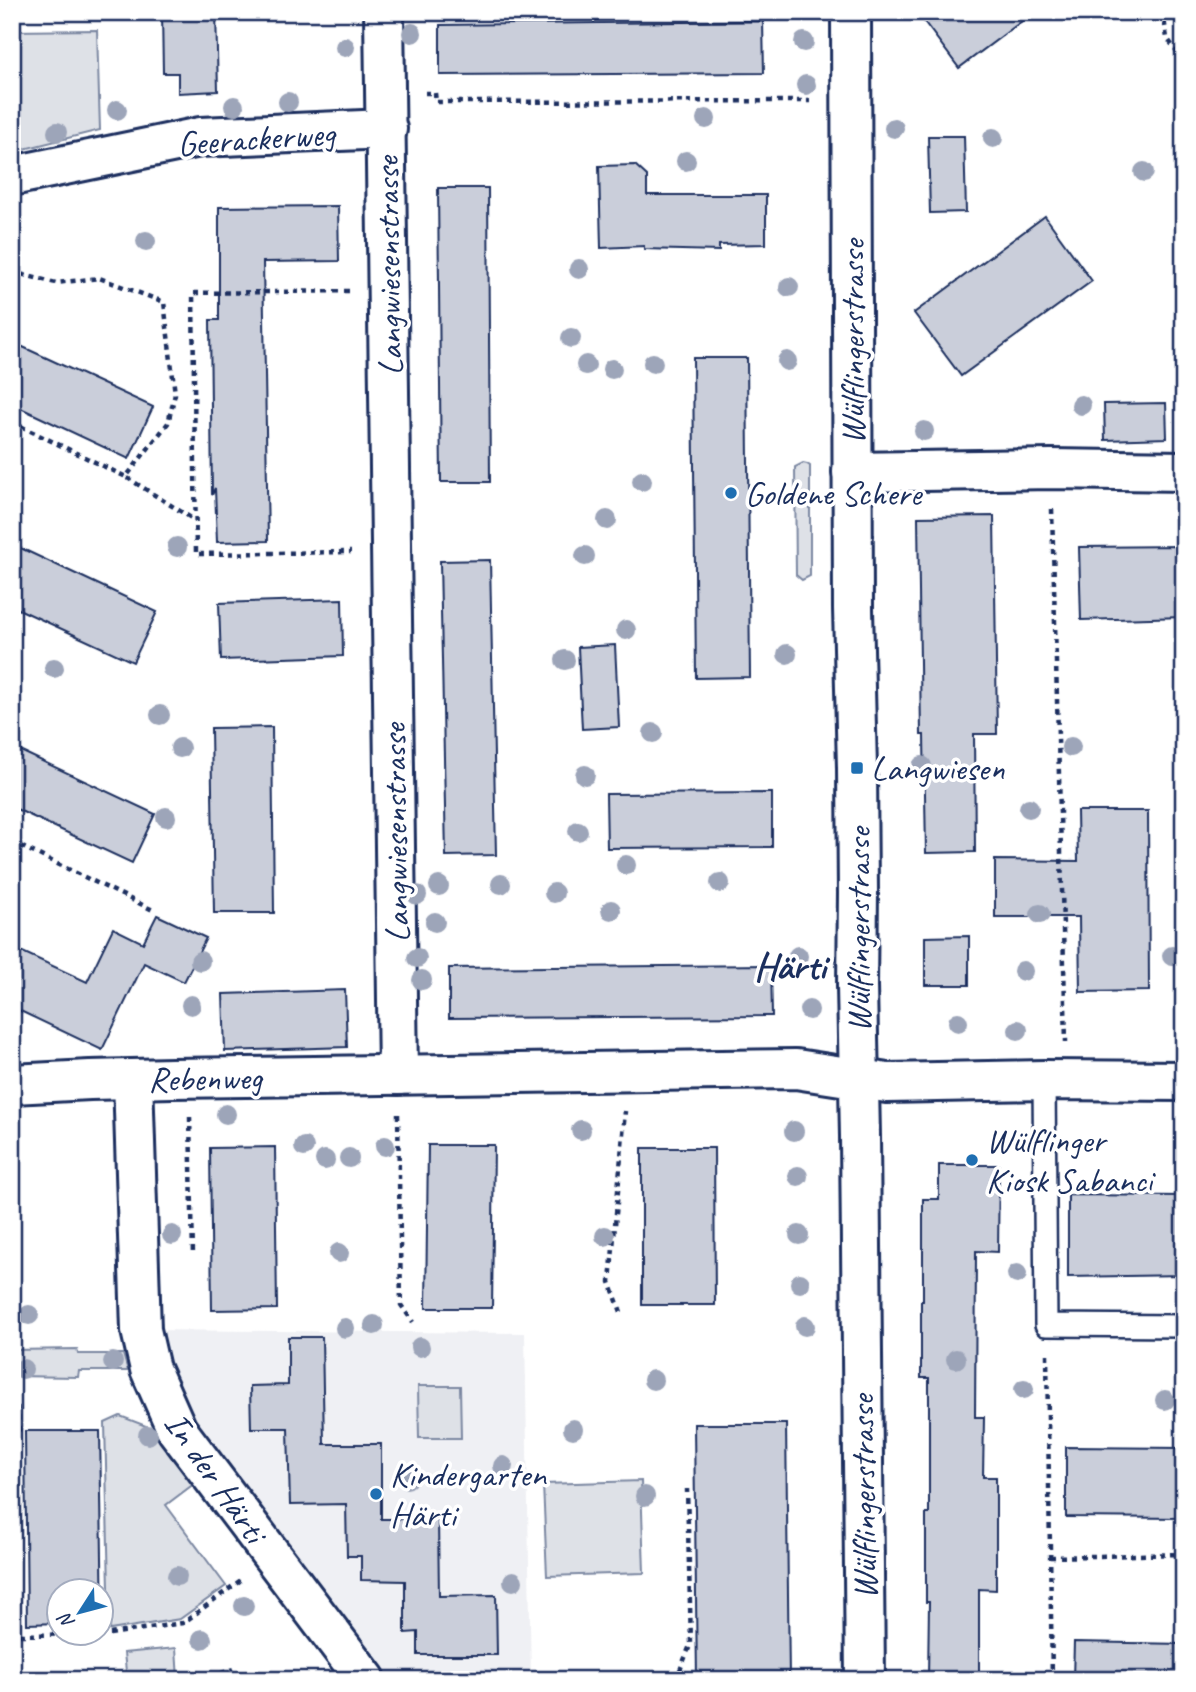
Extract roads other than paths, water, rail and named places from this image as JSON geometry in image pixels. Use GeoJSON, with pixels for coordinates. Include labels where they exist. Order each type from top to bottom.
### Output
{"type":"FeatureCollection","features":[{"type":"Feature","properties":{"kind":"street"},"geometry":{"type":"LineString","coordinates":[[384,12],[386,111]]}},
{"type":"Feature","properties":{"kind":"street","name":"Wülflingerstrasse"},"geometry":{"type":"LineString","coordinates":[[850,12],[852,609],[857,768],[865,1680]]}},
{"type":"Feature","properties":{"kind":"street","name":"Geerackerweg"},"geometry":{"type":"LineString","coordinates":[[12,176],[200,137],[386,111]]}},
{"type":"Feature","properties":{"kind":"street","name":"Langwiesenstrasse"},"geometry":{"type":"LineString","coordinates":[[386,111],[398,1074]]}},
{"type":"Feature","properties":{"kind":"street"},"geometry":{"type":"LineString","coordinates":[[852,472],[1051,469],[1184,471]]}},
{"type":"Feature","properties":{"kind":"street"},"geometry":{"type":"LineString","coordinates":[[398,1074],[796,1069],[887,1083],[1184,1081]]}},
{"type":"Feature","properties":{"kind":"street","name":"Rebenweg"},"geometry":{"type":"LineString","coordinates":[[12,1084],[398,1074]]}},
{"type":"Feature","properties":{"kind":"street","name":"In der Härti"},"geometry":{"type":"LineString","coordinates":[[133,1079],[141,1330],[150,1369],[177,1430],[366,1680]]}},
{"type":"Feature","properties":{"kind":"lane"},"geometry":{"type":"LineString","coordinates":[[1044,1080],[1046,1325],[1184,1326]]}},
{"type":"Feature","properties":{"kind":"place","name":"Goldene Schere"},"geometry":{"type":"Point","coordinates":[731,493]}},
{"type":"Feature","properties":{"kind":"place","name":"Langwiesen"},"geometry":{"type":"Point","coordinates":[857,768]}},
{"type":"Feature","properties":{"kind":"place","name":"Wülflinger Kiosk Sabanci"},"geometry":{"type":"Point","coordinates":[972,1160]}},
{"type":"Feature","properties":{"kind":"place","name":"Kindergarten Härti"},"geometry":{"type":"Point","coordinates":[376,1494]}},
{"type":"Feature","properties":{"kind":"district","name":"Härti"},"geometry":{"type":"Point","coordinates":[790,966]}}]}
